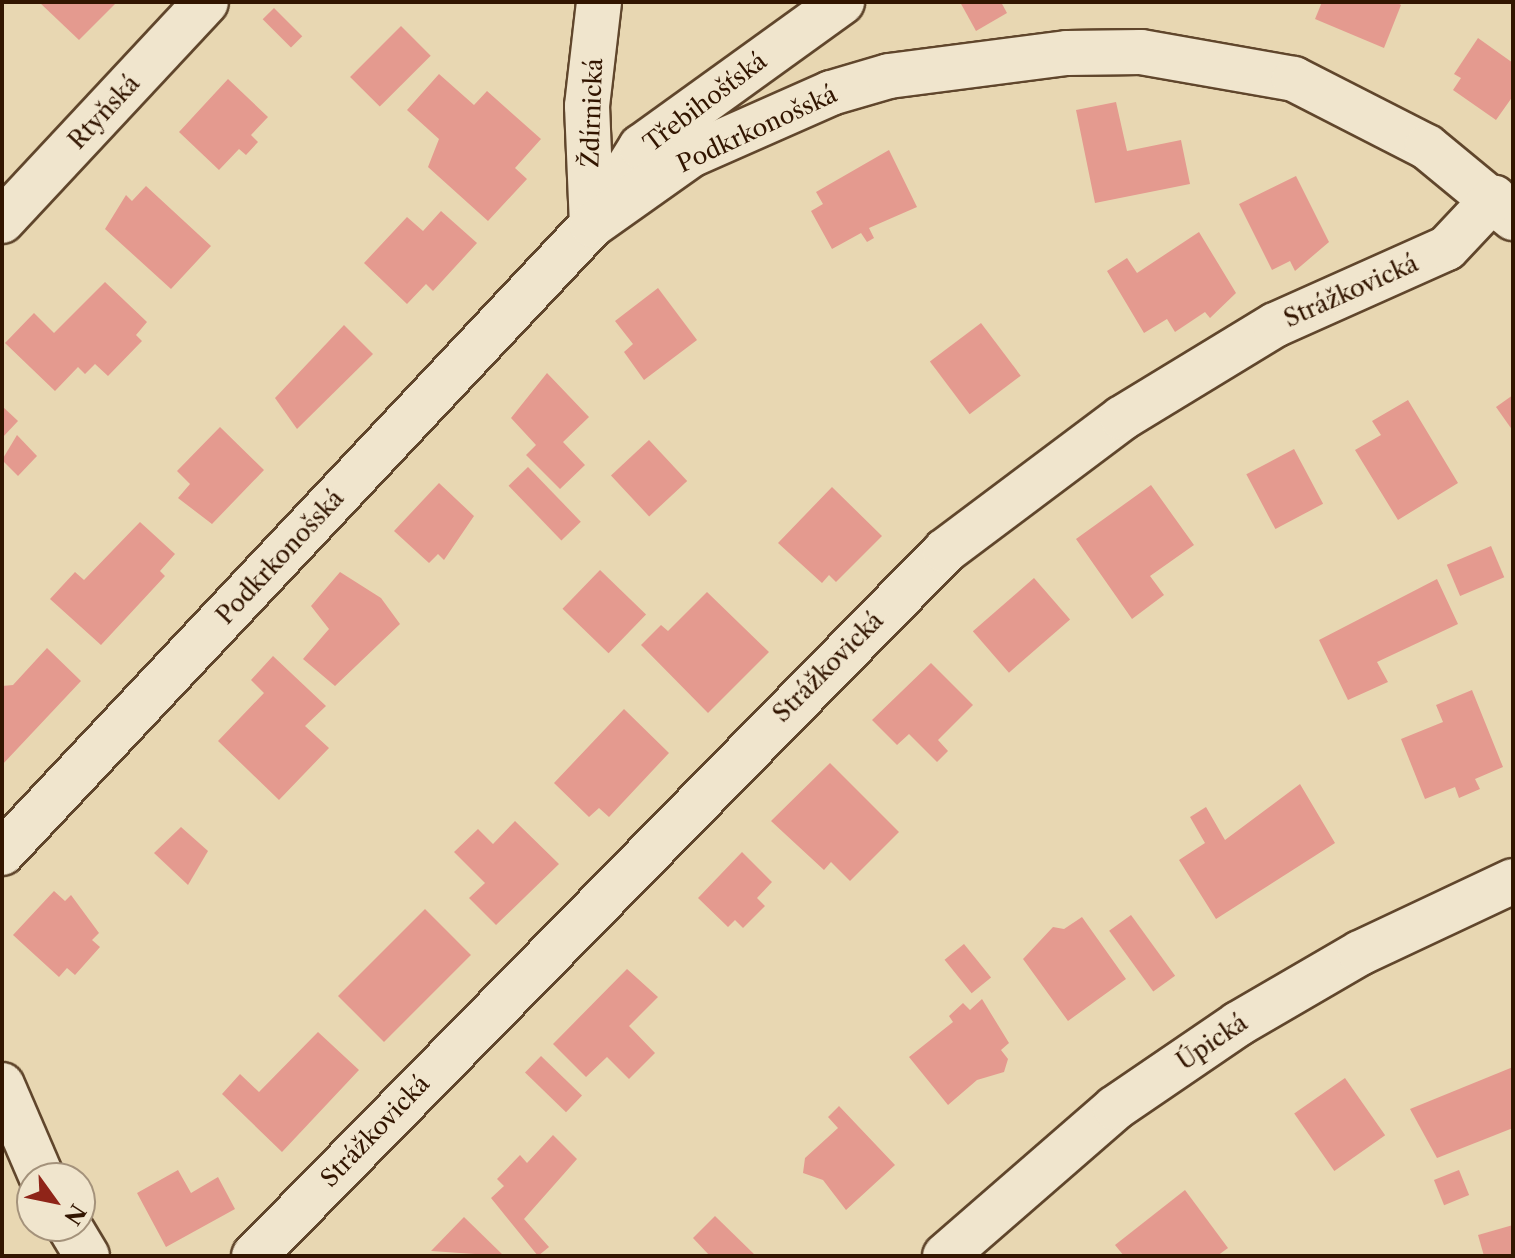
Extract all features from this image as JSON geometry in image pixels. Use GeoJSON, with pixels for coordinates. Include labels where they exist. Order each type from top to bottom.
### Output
{"type":"FeatureCollection","features":[{"type":"Feature","properties":{"kind":"street","name":"Rtyňská"},"geometry":{"type":"LineString","coordinates":[[2,221],[206,2]]}},
{"type":"Feature","properties":{"kind":"street","name":"Ždírnická"},"geometry":{"type":"LineString","coordinates":[[592,225],[587,106],[599,2]]}},
{"type":"Feature","properties":{"kind":"street","name":"Třebihošťská"},"geometry":{"type":"LineString","coordinates":[[592,225],[641,147],[842,2]]}},
{"type":"Feature","properties":{"kind":"street","name":"Podkrkonošská"},"geometry":{"type":"LineString","coordinates":[[2,853],[592,225],[691,155],[831,93],[889,76],[1067,53],[1141,52],[1294,79],[1427,147],[1503,208]]}},
{"type":"Feature","properties":{"kind":"street","name":"Strážkovická"},"geometry":{"type":"LineString","coordinates":[[254,1256],[945,551],[1122,418],[1275,325],[1447,248],[1503,208]]}},
{"type":"Feature","properties":{"kind":"street","name":"Úpická"},"geometry":{"type":"LineString","coordinates":[[945,1256],[1115,1108],[1238,1024],[1360,953],[1513,881]]}},
{"type":"Feature","properties":{"kind":"street"},"geometry":{"type":"LineString","coordinates":[[2,1085],[35,1162]]}},
{"type":"Feature","properties":{"kind":"building"},"geometry":{"type":"Polygon","coordinates":[[[39,2],[117,2],[79,40],[39,2]]]}},
{"type":"Feature","properties":{"kind":"building"},"geometry":{"type":"Polygon","coordinates":[[[960,2],[1001,2],[1007,13],[976,31],[960,2]]]}},
{"type":"Feature","properties":{"kind":"building"},"geometry":{"type":"Polygon","coordinates":[[[1322,2],[1396,2],[1401,5],[1384,48],[1315,19],[1322,2]]]}},
{"type":"Feature","properties":{"kind":"building"},"geometry":{"type":"Polygon","coordinates":[[[274,8],[302,36],[291,48],[263,19],[274,8]]]}},
{"type":"Feature","properties":{"kind":"building"},"geometry":{"type":"Polygon","coordinates":[[[401,26],[431,56],[380,107],[350,77],[401,26]]]}},
{"type":"Feature","properties":{"kind":"building"},"geometry":{"type":"Polygon","coordinates":[[[1478,38],[1513,63],[1513,96],[1496,120],[1453,90],[1461,78],[1454,74],[1478,38]]]}},
{"type":"Feature","properties":{"kind":"building"},"geometry":{"type":"Polygon","coordinates":[[[439,74],[474,105],[487,91],[541,139],[515,168],[527,179],[488,221],[428,167],[439,139],[407,110],[439,74]]]}},
{"type":"Feature","properties":{"kind":"building"},"geometry":{"type":"Polygon","coordinates":[[[228,79],[268,117],[251,135],[258,142],[246,155],[239,149],[219,170],[179,132],[228,79]]]}},
{"type":"Feature","properties":{"kind":"building"},"geometry":{"type":"Polygon","coordinates":[[[1116,102],[1127,151],[1181,140],[1190,184],[1095,203],[1076,110],[1116,102]]]}},
{"type":"Feature","properties":{"kind":"building"},"geometry":{"type":"Polygon","coordinates":[[[889,150],[917,207],[869,228],[874,238],[867,242],[861,233],[832,249],[811,211],[823,204],[816,192],[889,150]]]}},
{"type":"Feature","properties":{"kind":"building"},"geometry":{"type":"Polygon","coordinates":[[[1296,176],[1329,242],[1295,271],[1290,261],[1272,270],[1239,204],[1296,176]]]}},
{"type":"Feature","properties":{"kind":"building"},"geometry":{"type":"Polygon","coordinates":[[[146,186],[211,246],[171,289],[105,229],[126,195],[132,201],[146,186]]]}},
{"type":"Feature","properties":{"kind":"building"},"geometry":{"type":"Polygon","coordinates":[[[441,211],[477,243],[433,291],[426,284],[407,304],[364,263],[407,217],[423,231],[441,211]]]}},
{"type":"Feature","properties":{"kind":"building"},"geometry":{"type":"Polygon","coordinates":[[[1199,232],[1236,293],[1210,318],[1205,312],[1175,332],[1167,319],[1144,333],[1107,271],[1127,258],[1137,273],[1199,232]]]}},
{"type":"Feature","properties":{"kind":"building"},"geometry":{"type":"Polygon","coordinates":[[[105,282],[147,322],[136,335],[142,341],[108,376],[95,364],[85,374],[78,367],[55,391],[5,343],[34,313],[54,333],[105,282]]]}},
{"type":"Feature","properties":{"kind":"building"},"geometry":{"type":"Polygon","coordinates":[[[658,288],[697,340],[644,380],[624,352],[633,344],[615,321],[658,288]]]}},
{"type":"Feature","properties":{"kind":"building"},"geometry":{"type":"Polygon","coordinates":[[[981,323],[1021,376],[970,414],[930,362],[981,323]]]}},
{"type":"Feature","properties":{"kind":"building"},"geometry":{"type":"Polygon","coordinates":[[[344,325],[373,354],[297,429],[275,398],[344,325]]]}},
{"type":"Feature","properties":{"kind":"building"},"geometry":{"type":"Polygon","coordinates":[[[547,373],[589,417],[563,442],[585,465],[560,489],[526,455],[536,445],[511,418],[547,373]]]}},
{"type":"Feature","properties":{"kind":"building"},"geometry":{"type":"Polygon","coordinates":[[[1513,395],[1513,431],[1496,407],[1513,395]]]}},
{"type":"Feature","properties":{"kind":"building"},"geometry":{"type":"Polygon","coordinates":[[[1408,400],[1458,483],[1398,520],[1355,450],[1381,435],[1372,421],[1408,400]]]}},
{"type":"Feature","properties":{"kind":"building"},"geometry":{"type":"Polygon","coordinates":[[[2,406],[18,421],[2,438],[2,406]]]}},
{"type":"Feature","properties":{"kind":"building"},"geometry":{"type":"Polygon","coordinates":[[[220,427],[264,470],[212,524],[178,498],[190,484],[177,471],[220,427]]]}},
{"type":"Feature","properties":{"kind":"building"},"geometry":{"type":"Polygon","coordinates":[[[17,435],[37,456],[18,476],[2,460],[17,435]]]}},
{"type":"Feature","properties":{"kind":"building"},"geometry":{"type":"Polygon","coordinates":[[[649,440],[687,481],[649,516],[611,475],[649,440]]]}},
{"type":"Feature","properties":{"kind":"building"},"geometry":{"type":"Polygon","coordinates":[[[1294,449],[1323,504],[1275,529],[1246,474],[1294,449]]]}},
{"type":"Feature","properties":{"kind":"building"},"geometry":{"type":"Polygon","coordinates":[[[528,467],[581,522],[561,540],[509,486],[528,467]]]}},
{"type":"Feature","properties":{"kind":"building"},"geometry":{"type":"Polygon","coordinates":[[[439,483],[474,516],[444,560],[438,554],[429,563],[394,531],[439,483]]]}},
{"type":"Feature","properties":{"kind":"building"},"geometry":{"type":"Polygon","coordinates":[[[1151,485],[1194,545],[1150,576],[1164,595],[1132,619],[1076,539],[1151,485]]]}},
{"type":"Feature","properties":{"kind":"building"},"geometry":{"type":"Polygon","coordinates":[[[832,487],[882,536],[836,582],[829,575],[822,583],[778,543],[832,487]]]}},
{"type":"Feature","properties":{"kind":"building"},"geometry":{"type":"Polygon","coordinates":[[[140,522],[175,554],[160,571],[165,576],[101,645],[50,599],[75,572],[84,580],[140,522]]]}},
{"type":"Feature","properties":{"kind":"building"},"geometry":{"type":"Polygon","coordinates":[[[1491,546],[1504,577],[1460,596],[1447,565],[1491,546]]]}},
{"type":"Feature","properties":{"kind":"building"},"geometry":{"type":"Polygon","coordinates":[[[600,570],[646,614],[609,653],[562,609],[600,570]]]}},
{"type":"Feature","properties":{"kind":"building"},"geometry":{"type":"Polygon","coordinates":[[[340,572],[381,598],[400,624],[335,686],[303,659],[329,629],[311,606],[340,572]]]}},
{"type":"Feature","properties":{"kind":"building"},"geometry":{"type":"Polygon","coordinates":[[[1034,578],[1070,620],[1009,673],[973,631],[1034,578]]]}},
{"type":"Feature","properties":{"kind":"building"},"geometry":{"type":"Polygon","coordinates":[[[1437,579],[1458,624],[1377,662],[1388,682],[1348,700],[1319,640],[1437,579]]]}},
{"type":"Feature","properties":{"kind":"building"},"geometry":{"type":"Polygon","coordinates":[[[707,592],[769,652],[708,713],[641,645],[661,625],[668,631],[707,592]]]}},
{"type":"Feature","properties":{"kind":"building"},"geometry":{"type":"Polygon","coordinates":[[[47,648],[81,681],[2,765],[2,686],[13,685],[47,648]]]}},
{"type":"Feature","properties":{"kind":"building"},"geometry":{"type":"Polygon","coordinates":[[[273,656],[326,706],[305,726],[329,748],[279,800],[218,741],[264,693],[251,680],[273,656]]]}},
{"type":"Feature","properties":{"kind":"building"},"geometry":{"type":"Polygon","coordinates":[[[931,663],[973,705],[938,740],[948,751],[937,762],[909,734],[897,745],[872,720],[931,663]]]}},
{"type":"Feature","properties":{"kind":"building"},"geometry":{"type":"Polygon","coordinates":[[[1472,690],[1503,767],[1475,779],[1480,789],[1459,798],[1455,787],[1425,799],[1401,739],[1443,722],[1436,705],[1472,690]]]}},
{"type":"Feature","properties":{"kind":"building"},"geometry":{"type":"Polygon","coordinates":[[[624,709],[669,753],[609,817],[599,808],[589,817],[554,783],[624,709]]]}},
{"type":"Feature","properties":{"kind":"building"},"geometry":{"type":"Polygon","coordinates":[[[830,763],[899,832],[850,881],[831,862],[824,870],[771,821],[830,763]]]}},
{"type":"Feature","properties":{"kind":"building"},"geometry":{"type":"Polygon","coordinates":[[[1300,784],[1335,843],[1216,919],[1179,860],[1205,843],[1190,817],[1206,807],[1225,840],[1300,784]]]}},
{"type":"Feature","properties":{"kind":"building"},"geometry":{"type":"Polygon","coordinates":[[[515,821],[559,864],[496,925],[469,898],[485,883],[454,852],[478,829],[493,844],[515,821]]]}},
{"type":"Feature","properties":{"kind":"building"},"geometry":{"type":"Polygon","coordinates":[[[181,827],[208,851],[188,885],[154,853],[181,827]]]}},
{"type":"Feature","properties":{"kind":"building"},"geometry":{"type":"Polygon","coordinates":[[[742,852],[772,882],[757,898],[765,906],[743,928],[735,920],[728,927],[698,898],[742,852]]]}},
{"type":"Feature","properties":{"kind":"building"},"geometry":{"type":"Polygon","coordinates":[[[54,891],[65,901],[71,895],[99,933],[92,940],[100,947],[75,975],[67,968],[59,977],[13,935],[54,891]]]}},
{"type":"Feature","properties":{"kind":"building"},"geometry":{"type":"Polygon","coordinates":[[[425,909],[471,955],[384,1042],[338,996],[425,909]]]}},
{"type":"Feature","properties":{"kind":"building"},"geometry":{"type":"Polygon","coordinates":[[[1131,915],[1175,976],[1153,992],[1109,931],[1131,915]]]}},
{"type":"Feature","properties":{"kind":"building"},"geometry":{"type":"Polygon","coordinates":[[[1082,917],[1126,979],[1068,1021],[1023,959],[1053,927],[1064,929],[1082,917]]]}},
{"type":"Feature","properties":{"kind":"building"},"geometry":{"type":"Polygon","coordinates":[[[964,944],[991,977],[972,993],[945,960],[964,944]]]}},
{"type":"Feature","properties":{"kind":"building"},"geometry":{"type":"Polygon","coordinates":[[[627,969],[658,997],[629,1026],[655,1053],[629,1079],[607,1057],[586,1077],[553,1044],[627,969]]]}},
{"type":"Feature","properties":{"kind":"building"},"geometry":{"type":"Polygon","coordinates":[[[982,999],[1009,1043],[1001,1050],[1008,1059],[1004,1072],[977,1080],[948,1105],[909,1057],[953,1022],[949,1016],[963,1003],[970,1010],[982,999]]]}},
{"type":"Feature","properties":{"kind":"building"},"geometry":{"type":"Polygon","coordinates":[[[318,1032],[359,1070],[282,1152],[222,1094],[240,1074],[259,1092],[318,1032]]]}},
{"type":"Feature","properties":{"kind":"building"},"geometry":{"type":"Polygon","coordinates":[[[541,1056],[582,1096],[566,1112],[525,1073],[541,1056]]]}},
{"type":"Feature","properties":{"kind":"building"},"geometry":{"type":"Polygon","coordinates":[[[1513,1067],[1513,1128],[1437,1158],[1410,1109],[1513,1067]]]}},
{"type":"Feature","properties":{"kind":"building"},"geometry":{"type":"Polygon","coordinates":[[[1345,1078],[1385,1135],[1334,1171],[1294,1114],[1345,1078]]]}},
{"type":"Feature","properties":{"kind":"building"},"geometry":{"type":"Polygon","coordinates":[[[839,1106],[895,1165],[846,1210],[823,1180],[803,1173],[805,1158],[838,1128],[828,1117],[839,1106]]]}},
{"type":"Feature","properties":{"kind":"building"},"geometry":{"type":"Polygon","coordinates":[[[553,1135],[577,1159],[524,1219],[549,1247],[538,1256],[491,1198],[504,1186],[497,1179],[520,1155],[527,1163],[553,1135]]]}},
{"type":"Feature","properties":{"kind":"building"},"geometry":{"type":"Polygon","coordinates":[[[178,1170],[191,1193],[218,1177],[235,1209],[166,1247],[137,1193],[178,1170]]]}},
{"type":"Feature","properties":{"kind":"building"},"geometry":{"type":"Polygon","coordinates":[[[1459,1170],[1469,1195],[1444,1205],[1434,1180],[1459,1170]]]}},
{"type":"Feature","properties":{"kind":"building"},"geometry":{"type":"Polygon","coordinates":[[[1185,1190],[1228,1248],[1217,1256],[1124,1256],[1115,1245],[1185,1190]]]}},
{"type":"Feature","properties":{"kind":"building"},"geometry":{"type":"Polygon","coordinates":[[[715,1216],[756,1256],[710,1256],[693,1238],[715,1216]]]}},
{"type":"Feature","properties":{"kind":"building"},"geometry":{"type":"Polygon","coordinates":[[[464,1217],[504,1256],[431,1251],[464,1217]]]}},
{"type":"Feature","properties":{"kind":"building"},"geometry":{"type":"Polygon","coordinates":[[[1513,1225],[1513,1256],[1484,1256],[1478,1235],[1513,1225]]]}}]}
